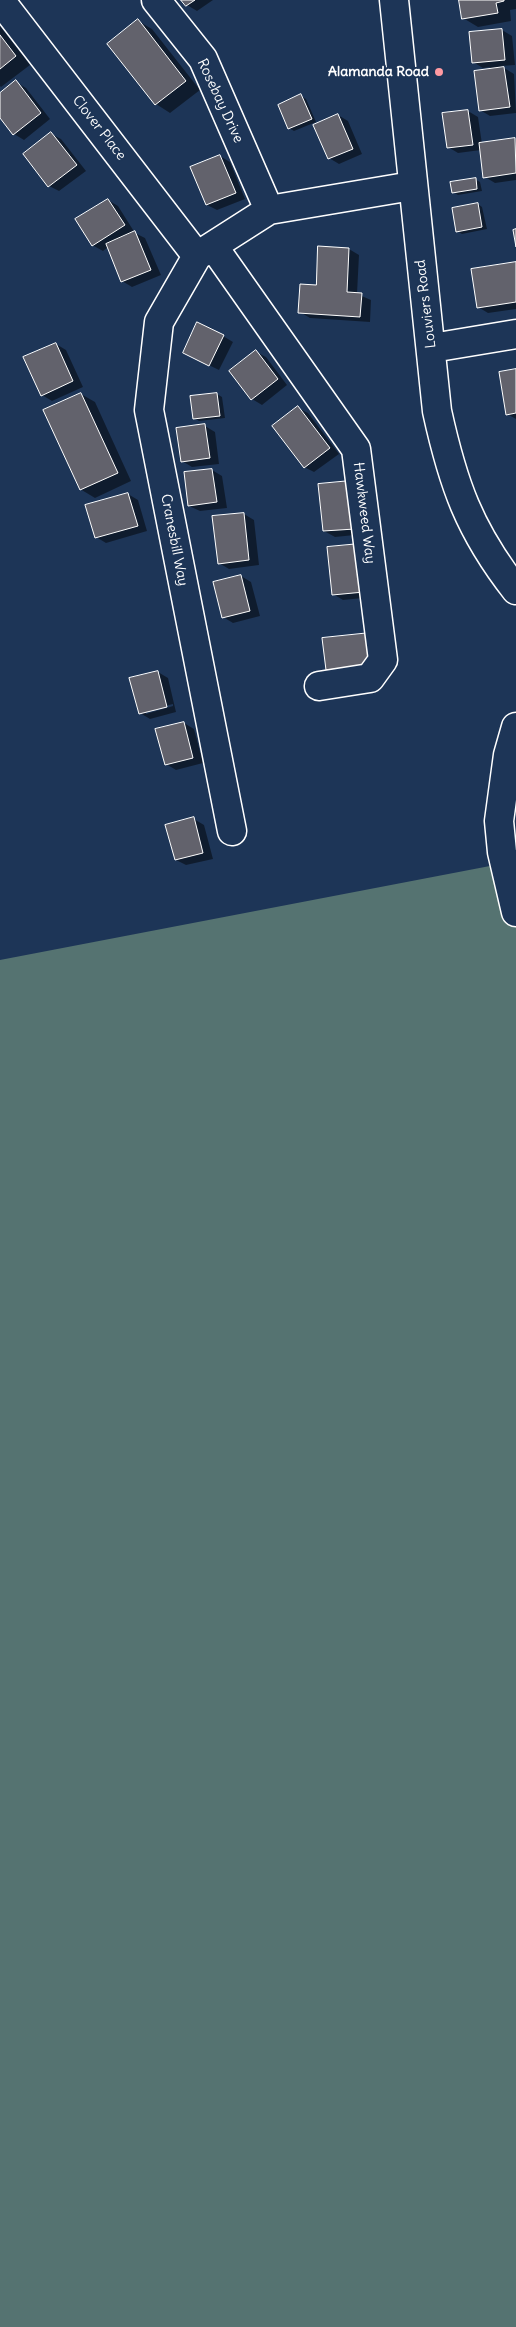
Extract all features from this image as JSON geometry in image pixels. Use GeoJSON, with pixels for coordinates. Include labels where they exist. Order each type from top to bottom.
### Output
{"type":"FeatureCollection","features":[{"type":"Feature","properties":{"kind":"street","name":"Clover Place"},"geometry":{"type":"LineString","coordinates":[[0,0],[205,251]]}},
{"type":"Feature","properties":{"kind":"street","name":"Rosebay Drive"},"geometry":{"type":"LineString","coordinates":[[156,0],[203,59],[269,210]]}},
{"type":"Feature","properties":{"kind":"street","name":"Louviers Road"},"geometry":{"type":"LineString","coordinates":[[394,0],[437,410],[449,466],[467,515],[495,563],[516,590]]}},
{"type":"Feature","properties":{"kind":"street"},"geometry":{"type":"LineString","coordinates":[[205,251],[269,210],[412,186]]}},
{"type":"Feature","properties":{"kind":"street","name":"Hawkweed Way"},"geometry":{"type":"LineString","coordinates":[[205,251],[356,449],[383,660],[370,678],[319,686]]}},
{"type":"Feature","properties":{"kind":"street","name":"Cranesbill Way"},"geometry":{"type":"LineString","coordinates":[[205,251],[160,322],[148,410],[232,831]]}},
{"type":"Feature","properties":{"kind":"street"},"geometry":{"type":"LineString","coordinates":[[432,348],[516,334]]}},
{"type":"Feature","properties":{"kind":"street"},"geometry":{"type":"LineString","coordinates":[[516,727],[508,755],[499,821],[502,852],[516,912]]}},
{"type":"Feature","properties":{"kind":"green space"},"geometry":{"type":"Polygon","coordinates":[[[516,861],[516,2327],[0,2327],[0,960],[516,861]]]}},
{"type":"Feature","properties":{"kind":"building"},"geometry":{"type":"Polygon","coordinates":[[[181,0],[195,0],[186,6],[181,0]]]}},
{"type":"Feature","properties":{"kind":"building"},"geometry":{"type":"Polygon","coordinates":[[[459,0],[504,1],[496,3],[498,13],[462,19],[459,0]]]}},
{"type":"Feature","properties":{"kind":"building"},"geometry":{"type":"Polygon","coordinates":[[[138,19],[186,81],[155,105],[107,44],[138,19]]]}},
{"type":"Feature","properties":{"kind":"building"},"geometry":{"type":"Polygon","coordinates":[[[502,29],[505,60],[472,63],[469,32],[502,29]]]}},
{"type":"Feature","properties":{"kind":"building"},"geometry":{"type":"Polygon","coordinates":[[[0,35],[16,56],[0,69],[0,35]]]}},
{"type":"Feature","properties":{"kind":"building"},"geometry":{"type":"Polygon","coordinates":[[[504,67],[510,107],[479,111],[474,71],[504,67]]]}},
{"type":"Feature","properties":{"kind":"building"},"geometry":{"type":"Polygon","coordinates":[[[16,80],[41,113],[13,135],[0,118],[0,93],[16,80]]]}},
{"type":"Feature","properties":{"kind":"building"},"geometry":{"type":"Polygon","coordinates":[[[301,94],[312,119],[288,129],[278,105],[301,94]]]}},
{"type":"Feature","properties":{"kind":"building"},"geometry":{"type":"Polygon","coordinates":[[[468,110],[473,145],[447,148],[442,113],[468,110]]]}},
{"type":"Feature","properties":{"kind":"building"},"geometry":{"type":"Polygon","coordinates":[[[338,114],[353,149],[328,159],[313,125],[338,114]]]}},
{"type":"Feature","properties":{"kind":"building"},"geometry":{"type":"Polygon","coordinates":[[[51,132],[77,165],[48,187],[23,154],[51,132]]]}},
{"type":"Feature","properties":{"kind":"building"},"geometry":{"type":"Polygon","coordinates":[[[515,138],[516,173],[483,178],[479,143],[515,138]]]}},
{"type":"Feature","properties":{"kind":"building"},"geometry":{"type":"Polygon","coordinates":[[[220,155],[236,193],[206,205],[190,167],[220,155]]]}},
{"type":"Feature","properties":{"kind":"building"},"geometry":{"type":"Polygon","coordinates":[[[476,178],[477,189],[452,193],[450,182],[476,178]]]}},
{"type":"Feature","properties":{"kind":"building"},"geometry":{"type":"Polygon","coordinates":[[[108,199],[125,225],[92,246],[75,219],[108,199]]]}},
{"type":"Feature","properties":{"kind":"building"},"geometry":{"type":"Polygon","coordinates":[[[478,203],[482,227],[456,232],[452,208],[478,203]]]}},
{"type":"Feature","properties":{"kind":"building"},"geometry":{"type":"Polygon","coordinates":[[[516,229],[516,247],[513,230],[516,229]]]}},
{"type":"Feature","properties":{"kind":"building"},"geometry":{"type":"Polygon","coordinates":[[[135,231],[151,270],[121,282],[106,244],[135,231]]]}},
{"type":"Feature","properties":{"kind":"building"},"geometry":{"type":"Polygon","coordinates":[[[318,246],[349,248],[347,292],[362,293],[360,317],[298,313],[300,284],[316,285],[318,246]]]}},
{"type":"Feature","properties":{"kind":"building"},"geometry":{"type":"Polygon","coordinates":[[[516,262],[516,302],[477,308],[471,269],[516,262]]]}},
{"type":"Feature","properties":{"kind":"building"},"geometry":{"type":"Polygon","coordinates":[[[197,322],[224,335],[209,366],[183,353],[197,322]]]}},
{"type":"Feature","properties":{"kind":"building"},"geometry":{"type":"Polygon","coordinates":[[[56,343],[73,381],[41,396],[23,357],[56,343]]]}},
{"type":"Feature","properties":{"kind":"building"},"geometry":{"type":"Polygon","coordinates":[[[256,350],[278,379],[251,400],[229,371],[256,350]]]}},
{"type":"Feature","properties":{"kind":"building"},"geometry":{"type":"Polygon","coordinates":[[[516,369],[516,413],[506,415],[499,372],[516,369]]]}},
{"type":"Feature","properties":{"kind":"building"},"geometry":{"type":"Polygon","coordinates":[[[81,393],[118,473],[80,490],[43,410],[81,393]]]}},
{"type":"Feature","properties":{"kind":"building"},"geometry":{"type":"Polygon","coordinates":[[[217,393],[220,416],[193,419],[190,396],[217,393]]]}},
{"type":"Feature","properties":{"kind":"building"},"geometry":{"type":"Polygon","coordinates":[[[298,406],[330,448],[304,468],[272,426],[298,406]]]}},
{"type":"Feature","properties":{"kind":"building"},"geometry":{"type":"Polygon","coordinates":[[[205,424],[210,458],[181,462],[176,428],[205,424]]]}},
{"type":"Feature","properties":{"kind":"building"},"geometry":{"type":"Polygon","coordinates":[[[212,469],[217,502],[188,506],[184,472],[212,469]]]}},
{"type":"Feature","properties":{"kind":"building"},"geometry":{"type":"Polygon","coordinates":[[[350,481],[355,529],[323,531],[318,484],[350,481]]]}},
{"type":"Feature","properties":{"kind":"building"},"geometry":{"type":"Polygon","coordinates":[[[128,493],[138,526],[95,538],[85,505],[128,493]]]}},
{"type":"Feature","properties":{"kind":"building"},"geometry":{"type":"Polygon","coordinates":[[[244,513],[249,560],[218,564],[212,516],[244,513]]]}},
{"type":"Feature","properties":{"kind":"building"},"geometry":{"type":"Polygon","coordinates":[[[359,544],[364,592],[332,595],[327,547],[359,544]]]}},
{"type":"Feature","properties":{"kind":"building"},"geometry":{"type":"Polygon","coordinates":[[[241,575],[250,611],[222,618],[213,582],[241,575]]]}},
{"type":"Feature","properties":{"kind":"building"},"geometry":{"type":"Polygon","coordinates":[[[370,633],[373,665],[326,670],[322,638],[370,633]]]}},
{"type":"Feature","properties":{"kind":"building"},"geometry":{"type":"Polygon","coordinates":[[[158,671],[167,707],[139,714],[129,678],[158,671]]]}},
{"type":"Feature","properties":{"kind":"building"},"geometry":{"type":"Polygon","coordinates":[[[184,722],[193,758],[165,765],[155,729],[184,722]]]}},
{"type":"Feature","properties":{"kind":"building"},"geometry":{"type":"Polygon","coordinates":[[[194,817],[203,853],[175,860],[165,825],[194,817]]]}},
{"type":"Feature","properties":{"kind":"place","name":"Alamanda Road"},"geometry":{"type":"Point","coordinates":[439,72]}}]}
